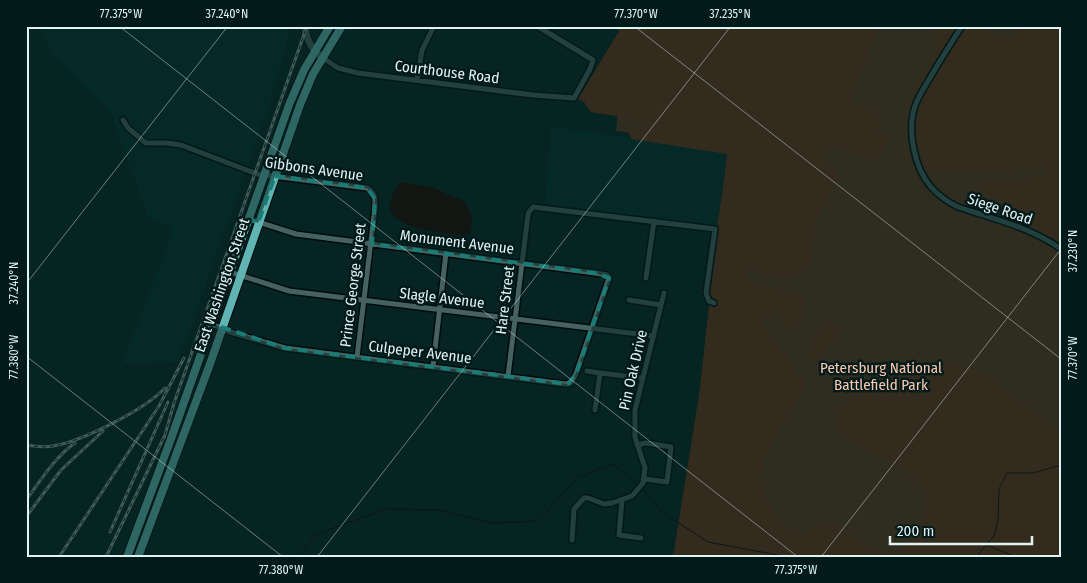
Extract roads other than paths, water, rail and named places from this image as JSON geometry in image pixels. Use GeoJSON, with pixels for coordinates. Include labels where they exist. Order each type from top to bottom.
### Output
{"type":"FeatureCollection","features":[{"type":"Feature","properties":{"kind":"highway","name":"East Washington Street"},"geometry":{"type":"LineString","coordinates":[[127,557],[297,85],[330,26]]}},
{"type":"Feature","properties":{"kind":"highway","name":"East Washington Street"},"geometry":{"type":"LineString","coordinates":[[138,557],[222,329],[307,87],[342,26]]}},
{"type":"Feature","properties":{"kind":"main road"},"geometry":{"type":"LineString","coordinates":[[305,26],[307,38],[315,52],[322,58]]}},
{"type":"Feature","properties":{"kind":"street"},"geometry":{"type":"LineString","coordinates":[[417,80],[422,50],[434,26]]}},
{"type":"Feature","properties":{"kind":"street"},"geometry":{"type":"LineString","coordinates":[[537,26],[546,32],[550,26]]}},
{"type":"Feature","properties":{"kind":"street","name":"Siege Road"},"geometry":{"type":"LineString","coordinates":[[962,26],[926,84],[914,110],[913,146],[922,173],[931,186],[950,203],[1022,228],[1061,249]]}},
{"type":"Feature","properties":{"kind":"street","name":"Courthouse Road"},"geometry":{"type":"LineString","coordinates":[[322,58],[344,71],[572,99],[576,96],[593,60],[546,32]]}},
{"type":"Feature","properties":{"kind":"street","name":"Gibbons Avenue"},"geometry":{"type":"LineString","coordinates":[[123,120],[128,128],[146,143],[181,145],[250,172],[367,188],[375,196],[374,216]]}},
{"type":"Feature","properties":{"kind":"street","name":"Hare Street"},"geometry":{"type":"LineString","coordinates":[[508,376],[529,212],[531,209],[535,207],[654,221]]}},
{"type":"Feature","properties":{"kind":"street","name":"Prince George Street"},"geometry":{"type":"LineString","coordinates":[[357,357],[374,216]]}},
{"type":"Feature","properties":{"kind":"street","name":"Monument Avenue"},"geometry":{"type":"LineString","coordinates":[[249,219],[296,234],[608,276],[605,292],[592,329]]}},
{"type":"Feature","properties":{"kind":"street"},"geometry":{"type":"LineString","coordinates":[[646,278],[654,221],[715,229],[706,293],[709,301],[714,303]]}},
{"type":"Feature","properties":{"kind":"street"},"geometry":{"type":"LineString","coordinates":[[432,367],[446,253]]}},
{"type":"Feature","properties":{"kind":"street","name":"Slagle Avenue"},"geometry":{"type":"LineString","coordinates":[[230,272],[284,290],[654,336]]}},
{"type":"Feature","properties":{"kind":"street","name":"Pin Oak Drive"},"geometry":{"type":"LineString","coordinates":[[644,479],[645,468],[638,445],[634,420],[642,378],[664,293]]}},
{"type":"Feature","properties":{"kind":"street"},"geometry":{"type":"LineString","coordinates":[[629,300],[661,305]]}},
{"type":"Feature","properties":{"kind":"street","name":"Culpeper Avenue"},"geometry":{"type":"LineString","coordinates":[[212,324],[281,348],[565,384],[571,382],[576,374],[592,329]]}},
{"type":"Feature","properties":{"kind":"street"},"geometry":{"type":"LineString","coordinates":[[586,371],[642,378]]}},
{"type":"Feature","properties":{"kind":"street"},"geometry":{"type":"LineString","coordinates":[[595,410],[600,373]]}},
{"type":"Feature","properties":{"kind":"street"},"geometry":{"type":"LineString","coordinates":[[572,540],[574,509],[584,498],[604,504],[622,500],[637,492],[644,479],[667,482],[671,447],[646,443],[638,445]]}},
{"type":"Feature","properties":{"kind":"street"},"geometry":{"type":"LineString","coordinates":[[622,500],[618,533],[620,536],[641,538]]}},
{"type":"Feature","properties":{"kind":"waterway"},"geometry":{"type":"LineString","coordinates":[[298,557],[316,534],[387,509],[438,510],[492,523],[538,521],[577,478],[613,464],[638,485]]}},
{"type":"Feature","properties":{"kind":"waterway"},"geometry":{"type":"LineString","coordinates":[[976,557],[994,536],[998,520],[999,489],[1007,473],[1033,473],[1061,465]]}},
{"type":"Feature","properties":{"kind":"waterway"},"geometry":{"type":"LineString","coordinates":[[644,490],[662,512],[708,542],[788,557]]}},
{"type":"Feature","properties":{"kind":"waterway"},"geometry":{"type":"LineString","coordinates":[[986,545],[1016,557]]}},
{"type":"Feature","properties":{"kind":"railway"},"geometry":{"type":"LineString","coordinates":[[106,557],[165,435],[174,403],[307,26]]}},
{"type":"Feature","properties":{"kind":"railway"},"geometry":{"type":"LineString","coordinates":[[59,557],[159,406],[184,358]]}},
{"type":"Feature","properties":{"kind":"railway"},"geometry":{"type":"LineString","coordinates":[[26,445],[50,447],[80,438],[128,415],[143,406],[165,388]]}},
{"type":"Feature","properties":{"kind":"railway"},"geometry":{"type":"LineString","coordinates":[[110,532],[168,402]]}},
{"type":"Feature","properties":{"kind":"railway"},"geometry":{"type":"LineString","coordinates":[[26,517],[61,470],[103,431]]}},
{"type":"Feature","properties":{"kind":"railway"},"geometry":{"type":"LineString","coordinates":[[26,500],[55,462],[75,443]]}},
{"type":"Feature","properties":{"kind":"park label","name":"Petersburg National Battlefield Park"},"geometry":{"type":"Point","coordinates":[881,376]}}]}
